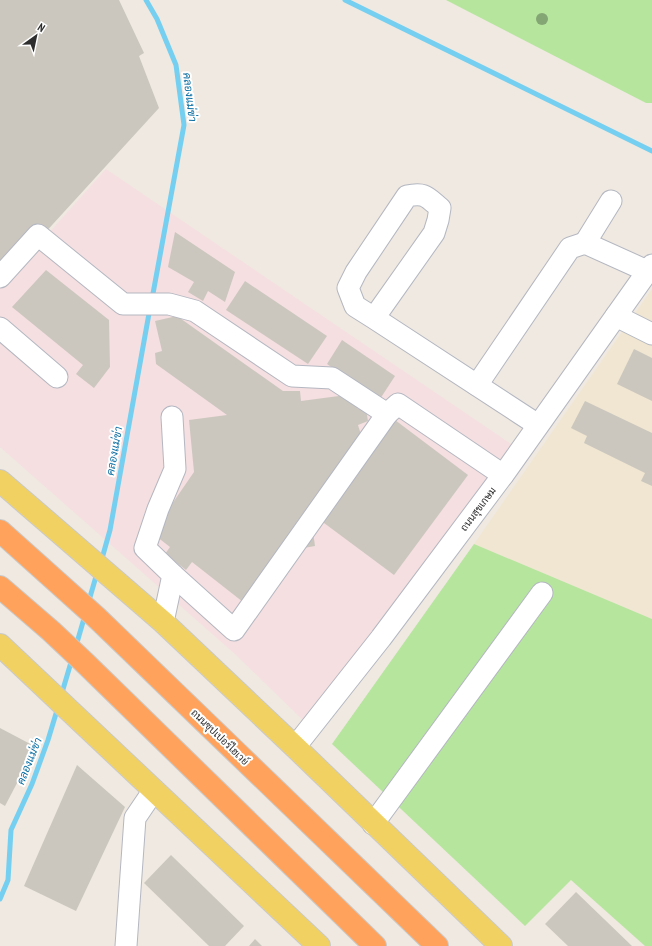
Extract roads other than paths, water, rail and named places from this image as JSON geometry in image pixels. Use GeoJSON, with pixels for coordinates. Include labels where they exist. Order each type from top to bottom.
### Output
{"type":"FeatureCollection","features":[{"type":"Feature","properties":{"kind":"highway","name":"ถนนซุปเปอร์ไฮเวย์"},"geometry":{"type":"LineString","coordinates":[[0,531],[96,617],[437,946]]}},
{"type":"Feature","properties":{"kind":"highway"},"geometry":{"type":"LineString","coordinates":[[0,587],[85,663],[375,946]]}},
{"type":"Feature","properties":{"kind":"main road"},"geometry":{"type":"LineString","coordinates":[[0,481],[163,622],[295,747],[500,946]]}},
{"type":"Feature","properties":{"kind":"main road"},"geometry":{"type":"LineString","coordinates":[[0,645],[319,946]]}},
{"type":"Feature","properties":{"kind":"street"},"geometry":{"type":"LineString","coordinates":[[374,318],[434,233],[440,208],[426,197],[418,193],[407,196],[356,272],[348,288],[355,306],[538,425]]}},
{"type":"Feature","properties":{"kind":"street"},"geometry":{"type":"LineString","coordinates":[[585,243],[611,201]]}},
{"type":"Feature","properties":{"kind":"street"},"geometry":{"type":"LineString","coordinates":[[0,277],[38,235],[123,304],[168,304],[195,311],[292,376],[332,378],[387,414]]}},
{"type":"Feature","properties":{"kind":"street"},"geometry":{"type":"LineString","coordinates":[[477,385],[570,248],[585,243],[650,268]]}},
{"type":"Feature","properties":{"kind":"street","name":"ถนนสุขเกษม"},"geometry":{"type":"LineString","coordinates":[[295,747],[381,638],[503,475],[650,268]]}},
{"type":"Feature","properties":{"kind":"street"},"geometry":{"type":"LineString","coordinates":[[616,316],[652,334]]}},
{"type":"Feature","properties":{"kind":"street"},"geometry":{"type":"LineString","coordinates":[[0,328],[57,377]]}},
{"type":"Feature","properties":{"kind":"street"},"geometry":{"type":"LineString","coordinates":[[172,417],[175,469],[158,508],[145,548],[234,630],[387,414],[398,404],[503,475]]}},
{"type":"Feature","properties":{"kind":"street"},"geometry":{"type":"LineString","coordinates":[[163,622],[174,576]]}},
{"type":"Feature","properties":{"kind":"street"},"geometry":{"type":"LineString","coordinates":[[373,824],[542,593]]}},
{"type":"Feature","properties":{"kind":"street"},"geometry":{"type":"LineString","coordinates":[[126,946],[135,818],[154,790]]}},
{"type":"Feature","properties":{"kind":"waterway","name":"คลองแม่ข่า"},"geometry":{"type":"LineString","coordinates":[[146,0],[157,19],[176,65],[184,125],[152,299]]}},
{"type":"Feature","properties":{"kind":"waterway"},"geometry":{"type":"LineString","coordinates":[[345,0],[652,151]]}},
{"type":"Feature","properties":{"kind":"waterway","name":"คลองแม่ข่า"},"geometry":{"type":"LineString","coordinates":[[101,562],[110,530],[150,308]]}},
{"type":"Feature","properties":{"kind":"waterway","name":"คลองแม่ข่า"},"geometry":{"type":"LineString","coordinates":[[88,604],[97,573]]}},
{"type":"Feature","properties":{"kind":"waterway","name":"คลองแม่ข่า"},"geometry":{"type":"LineString","coordinates":[[76,646],[85,615]]}},
{"type":"Feature","properties":{"kind":"waterway","name":"คลองแม่ข่า"},"geometry":{"type":"LineString","coordinates":[[61,696],[72,659]]}},
{"type":"Feature","properties":{"kind":"waterway","name":"คลองแม่ข่า"},"geometry":{"type":"LineString","coordinates":[[0,899],[8,880],[11,830],[32,784],[58,707]]}}]}
